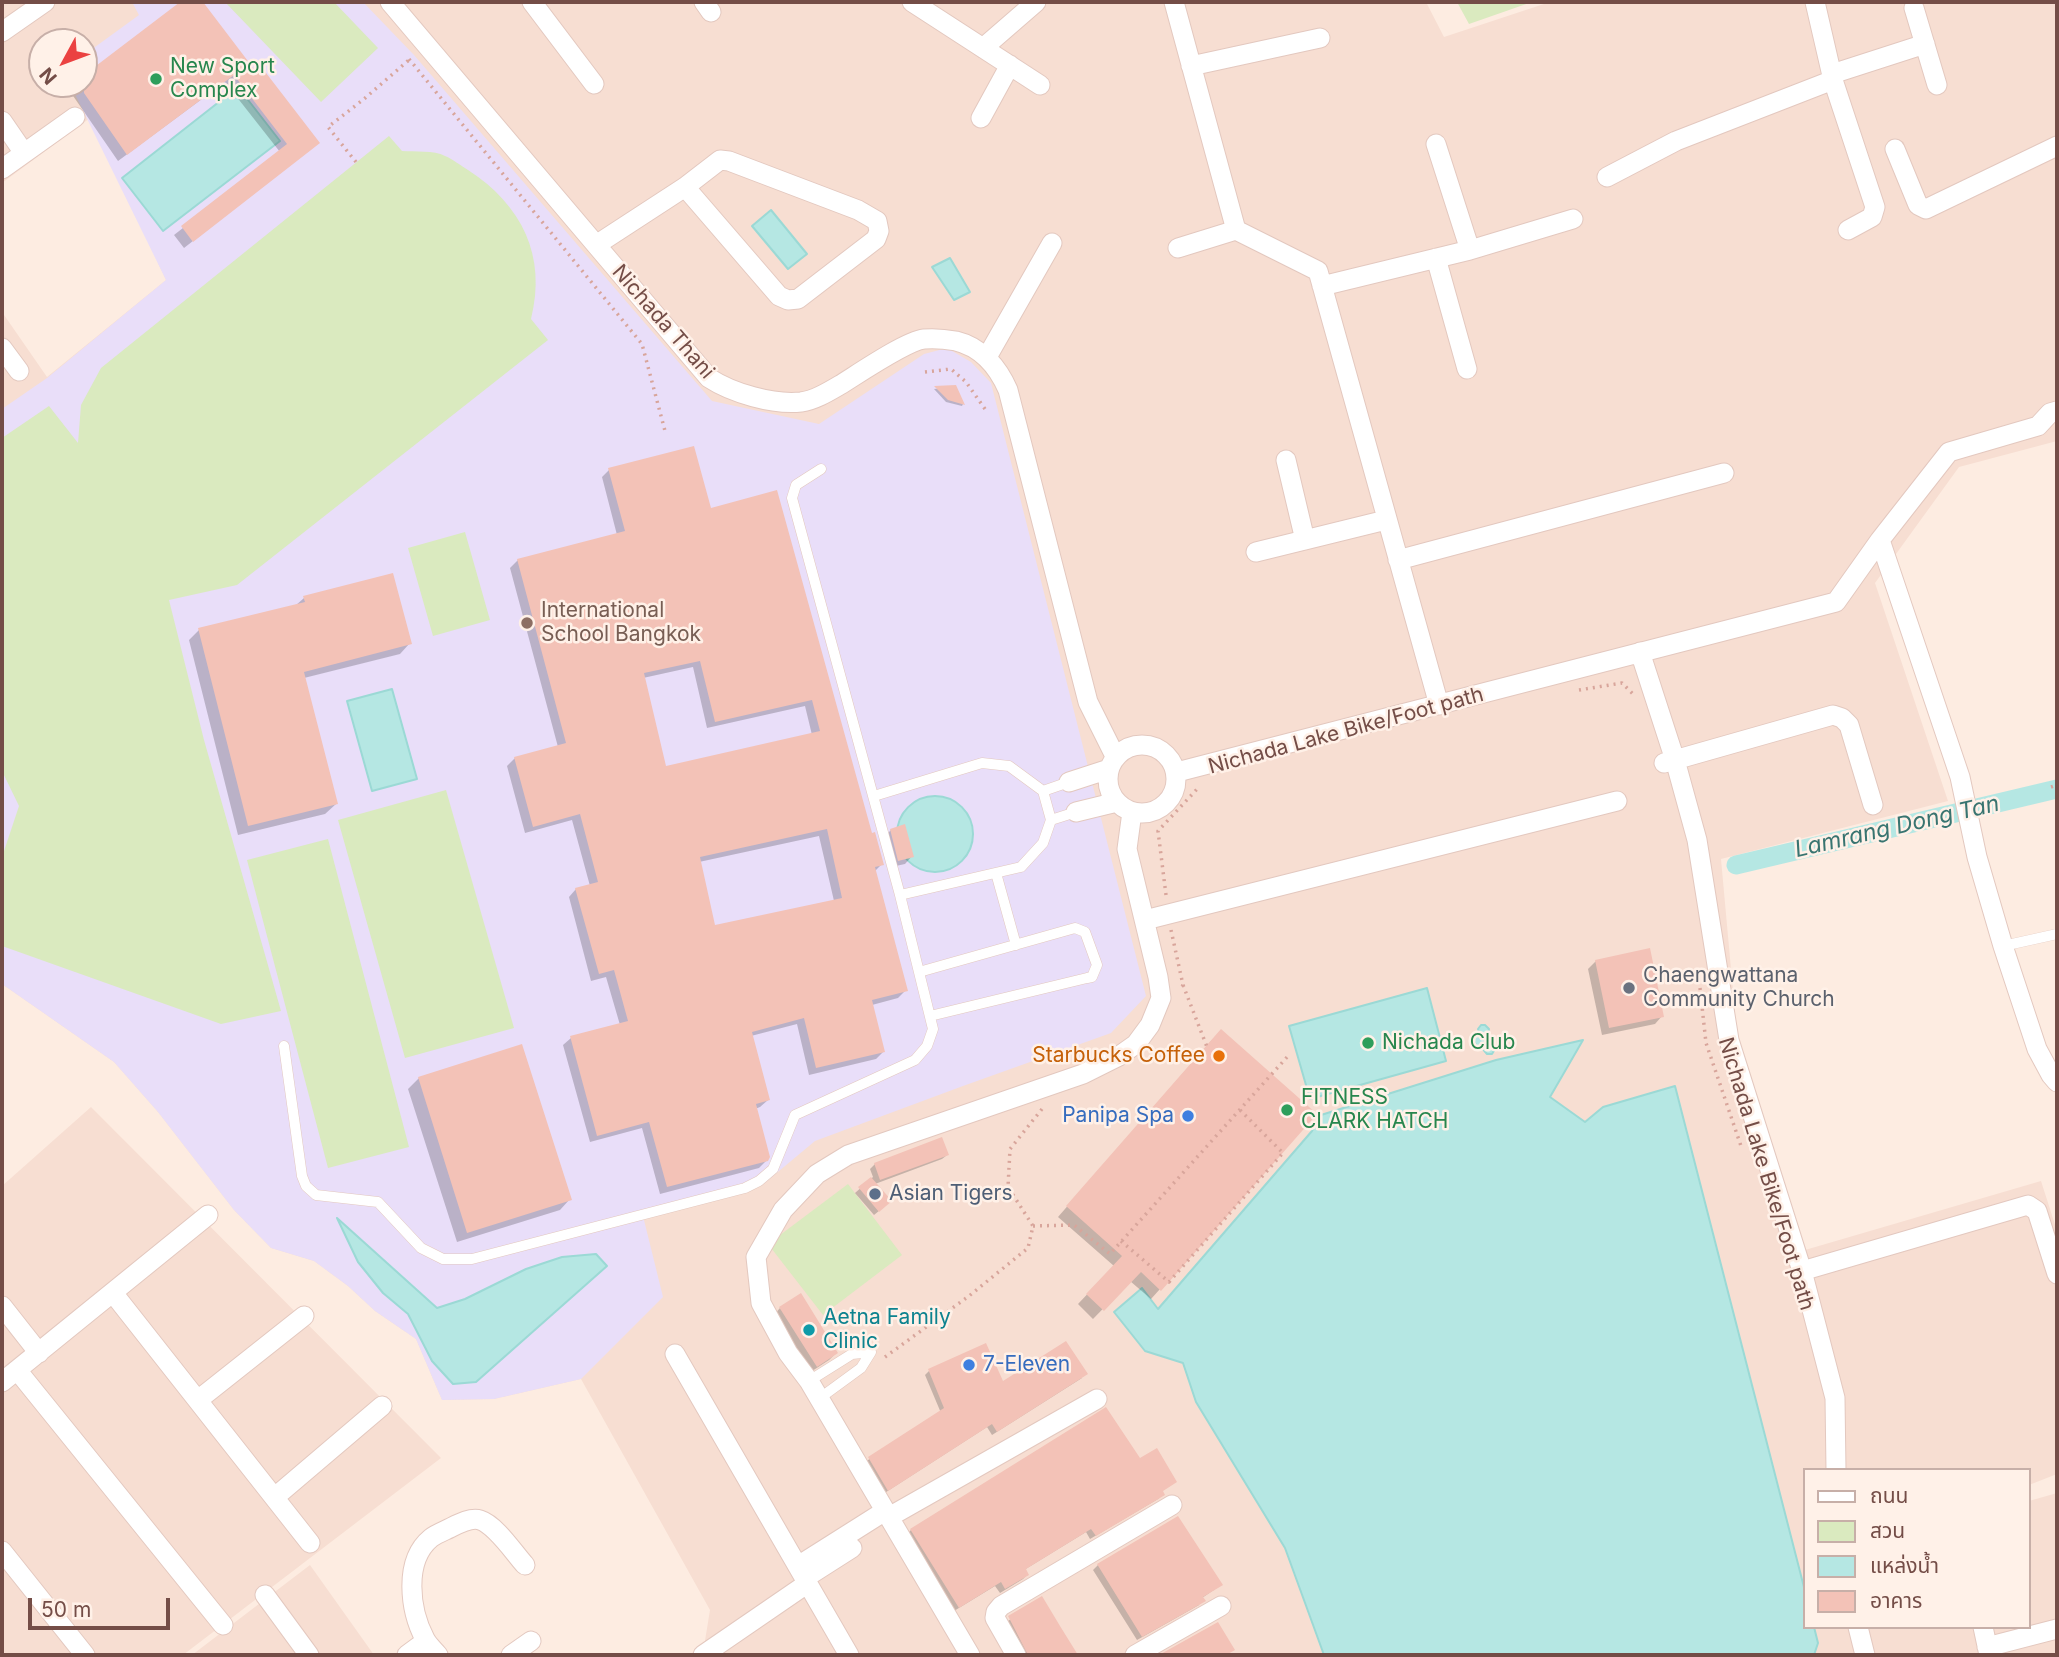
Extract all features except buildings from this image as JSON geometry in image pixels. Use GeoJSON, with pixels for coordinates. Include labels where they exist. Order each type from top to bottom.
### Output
{"type":"FeatureCollection","features":[{"type":"Feature","properties":{"kind":"street"},"geometry":{"type":"LineString","coordinates":[[2,32],[45,2]]}},
{"type":"Feature","properties":{"kind":"street","name":"Nichada Thani"},"geometry":{"type":"LineString","coordinates":[[390,2],[709,378],[722,386],[779,402],[802,402],[824,394],[921,339],[943,339],[966,344],[987,357],[1001,372],[1008,390],[1088,702],[1112,762]]}},
{"type":"Feature","properties":{"kind":"street"},"geometry":{"type":"LineString","coordinates":[[532,2],[593,83]]}},
{"type":"Feature","properties":{"kind":"street"},"geometry":{"type":"LineString","coordinates":[[912,2],[1040,85]]}},
{"type":"Feature","properties":{"kind":"street"},"geometry":{"type":"LineString","coordinates":[[983,48],[1036,2]]}},
{"type":"Feature","properties":{"kind":"street"},"geometry":{"type":"LineString","coordinates":[[1174,2],[1236,230]]}},
{"type":"Feature","properties":{"kind":"street"},"geometry":{"type":"LineString","coordinates":[[1815,2],[1832,77],[1875,207],[1872,217],[1848,230]]}},
{"type":"Feature","properties":{"kind":"street"},"geometry":{"type":"LineString","coordinates":[[1914,8],[1937,85]]}},
{"type":"Feature","properties":{"kind":"street"},"geometry":{"type":"LineString","coordinates":[[1191,66],[1320,38]]}},
{"type":"Feature","properties":{"kind":"street"},"geometry":{"type":"LineString","coordinates":[[1606,177],[1676,141],[1832,77],[1924,44]]}},
{"type":"Feature","properties":{"kind":"street"},"geometry":{"type":"LineString","coordinates":[[981,118],[1010,65]]}},
{"type":"Feature","properties":{"kind":"street"},"geometry":{"type":"LineString","coordinates":[[2,169],[75,117]]}},
{"type":"Feature","properties":{"kind":"street"},"geometry":{"type":"LineString","coordinates":[[2,121],[24,153]]}},
{"type":"Feature","properties":{"kind":"street"},"geometry":{"type":"LineString","coordinates":[[1436,144],[1470,250]]}},
{"type":"Feature","properties":{"kind":"street"},"geometry":{"type":"LineString","coordinates":[[1895,149],[1918,205],[1926,209],[2057,146]]}},
{"type":"Feature","properties":{"kind":"street"},"geometry":{"type":"LineString","coordinates":[[596,245],[685,187],[720,160],[729,160],[858,210],[877,221],[879,231],[876,239],[798,299],[788,300],[779,296],[685,187]]}},
{"type":"Feature","properties":{"kind":"street"},"geometry":{"type":"LineString","coordinates":[[1322,286],[1470,250],[1573,219]]}},
{"type":"Feature","properties":{"kind":"street"},"geometry":{"type":"LineString","coordinates":[[1178,248],[1236,230],[1318,271],[1439,705]]}},
{"type":"Feature","properties":{"kind":"street"},"geometry":{"type":"LineString","coordinates":[[987,357],[1052,243]]}},
{"type":"Feature","properties":{"kind":"street"},"geometry":{"type":"LineString","coordinates":[[1436,258],[1467,369]]}},
{"type":"Feature","properties":{"kind":"street"},"geometry":{"type":"LineString","coordinates":[[2,348],[19,372]]}},
{"type":"Feature","properties":{"kind":"street"},"geometry":{"type":"LineString","coordinates":[[1177,772],[1836,602],[1880,540],[1949,452],[2038,426],[2050,413],[2057,411]]}},
{"type":"Feature","properties":{"kind":"street"},"geometry":{"type":"LineString","coordinates":[[2038,426],[2057,431]]}},
{"type":"Feature","properties":{"kind":"street"},"geometry":{"type":"LineString","coordinates":[[1286,460],[1306,540]]}},
{"type":"Feature","properties":{"kind":"street"},"geometry":{"type":"LineString","coordinates":[[1398,560],[1724,473]]}},
{"type":"Feature","properties":{"kind":"street"},"geometry":{"type":"LineString","coordinates":[[1256,552],[1386,520]]}},
{"type":"Feature","properties":{"kind":"street"},"geometry":{"type":"LineString","coordinates":[[1880,540],[1960,777],[1977,857],[2037,1049],[2050,1075],[2057,1082]]}},
{"type":"Feature","properties":{"kind":"street"},"geometry":{"type":"LineString","coordinates":[[1640,652],[1670,762],[1697,840],[1729,1040],[1802,1272],[1835,1398],[1836,1468]]}},
{"type":"Feature","properties":{"kind":"street"},"geometry":{"type":"LineString","coordinates":[[1670,762],[1833,715],[1850,725],[1873,805]]}},
{"type":"Feature","properties":{"kind":"street"},"geometry":{"type":"LineString","coordinates":[[1069,782],[1112,762],[1131,745],[1145,743],[1161,749],[1170,758],[1177,772],[1177,787],[1172,798],[1165,806],[1149,813],[1124,807],[1076,812]]}},
{"type":"Feature","properties":{"kind":"street"},"geometry":{"type":"LineString","coordinates":[[970,1655],[810,1381],[788,1353],[761,1303],[756,1257],[783,1210],[817,1174],[848,1155],[1083,1074],[1136,1044],[1150,1025],[1161,998],[1158,977],[1128,849],[1124,807],[1108,785],[1112,762]]}},
{"type":"Feature","properties":{"kind":"street"},"geometry":{"type":"LineString","coordinates":[[1144,920],[1617,801]]}},
{"type":"Feature","properties":{"kind":"street"},"geometry":{"type":"LineString","coordinates":[[1802,1272],[2028,1205],[2037,1211],[2057,1274]]}},
{"type":"Feature","properties":{"kind":"street"},"geometry":{"type":"LineString","coordinates":[[208,1216],[9,1376],[223,1625]]}},
{"type":"Feature","properties":{"kind":"street"},"geometry":{"type":"LineString","coordinates":[[113,1293],[310,1543]]}},
{"type":"Feature","properties":{"kind":"street"},"geometry":{"type":"LineString","coordinates":[[2,1306],[39,1353]]}},
{"type":"Feature","properties":{"kind":"street"},"geometry":{"type":"LineString","coordinates":[[198,1400],[304,1315]]}},
{"type":"Feature","properties":{"kind":"street"},"geometry":{"type":"LineString","coordinates":[[675,1354],[849,1655]]}},
{"type":"Feature","properties":{"kind":"street"},"geometry":{"type":"LineString","coordinates":[[703,1655],[803,1576],[888,1517],[1097,1399]]}},
{"type":"Feature","properties":{"kind":"street"},"geometry":{"type":"LineString","coordinates":[[275,1497],[382,1406]]}},
{"type":"Feature","properties":{"kind":"street"},"geometry":{"type":"LineString","coordinates":[[1016,1655],[995,1618],[1001,1606],[1172,1505]]}},
{"type":"Feature","properties":{"kind":"street"},"geometry":{"type":"LineString","coordinates":[[407,1655],[432,1648],[412,1599],[414,1566],[431,1538],[475,1518],[483,1520],[525,1565]]}},
{"type":"Feature","properties":{"kind":"street"},"geometry":{"type":"LineString","coordinates":[[2,1551],[85,1655]]}},
{"type":"Feature","properties":{"kind":"street"},"geometry":{"type":"LineString","coordinates":[[265,1595],[309,1655]]}},
{"type":"Feature","properties":{"kind":"street"},"geometry":{"type":"LineString","coordinates":[[1135,1655],[1221,1606]]}},
{"type":"Feature","properties":{"kind":"street"},"geometry":{"type":"LineString","coordinates":[[1858,1629],[1865,1655]]}},
{"type":"Feature","properties":{"kind":"street"},"geometry":{"type":"LineString","coordinates":[[1986,1643],[2057,1629]]}},
{"type":"Feature","properties":{"kind":"street"},"geometry":{"type":"LineString","coordinates":[[511,1655],[531,1641]]}},
{"type":"Feature","properties":{"kind":"lane"},"geometry":{"type":"LineString","coordinates":[[284,1046],[302,1176],[306,1186],[316,1195],[378,1202],[421,1248],[443,1259],[472,1259],[745,1188],[773,1169],[795,1115],[915,1060],[927,1046],[933,1029],[874,796],[792,498],[796,485],[821,468]]}},
{"type":"Feature","properties":{"kind":"lane"},"geometry":{"type":"LineString","coordinates":[[874,796],[982,763],[1009,766],[1043,791],[1051,820],[1043,842],[1021,867],[900,895]]}},
{"type":"Feature","properties":{"kind":"lane"},"geometry":{"type":"LineString","coordinates":[[1043,791],[1069,782]]}},
{"type":"Feature","properties":{"kind":"lane"},"geometry":{"type":"LineString","coordinates":[[1051,820],[1076,812]]}},
{"type":"Feature","properties":{"kind":"lane"},"geometry":{"type":"LineString","coordinates":[[996,873],[1016,945]]}},
{"type":"Feature","properties":{"kind":"lane"},"geometry":{"type":"LineString","coordinates":[[919,972],[1075,928],[1081,929],[1088,937],[1097,965],[1092,976],[1087,978],[930,1016]]}},
{"type":"Feature","properties":{"kind":"lane"},"geometry":{"type":"LineString","coordinates":[[2004,946],[2057,934]]}},
{"type":"Feature","properties":{"kind":"lane"},"geometry":{"type":"LineString","coordinates":[[810,1381],[852,1354],[871,1352],[861,1368],[820,1398]]}},
{"type":"Feature","properties":{"kind":"path"},"geometry":{"type":"LineString","coordinates":[[356,162],[328,127],[428,44]]}},
{"type":"Feature","properties":{"kind":"path"},"geometry":{"type":"LineString","coordinates":[[409,59],[642,344],[664,431]]}},
{"type":"Feature","properties":{"kind":"path"},"geometry":{"type":"LineString","coordinates":[[925,372],[951,369],[966,382],[985,410]]}},
{"type":"Feature","properties":{"kind":"path"},"geometry":{"type":"LineString","coordinates":[[1569,691],[1622,683],[1637,698]]}},
{"type":"Feature","properties":{"kind":"path","name":"Nichada Lake Bike/Foot path"},"geometry":{"type":"LineString","coordinates":[[1207,1047],[1183,985],[1172,944],[1158,831],[1197,787],[1210,784]]}},
{"type":"Feature","properties":{"kind":"path"},"geometry":{"type":"LineString","coordinates":[[2051,787],[2057,785]]}},
{"type":"Feature","properties":{"kind":"path"},"geometry":{"type":"LineString","coordinates":[[1175,996],[1183,985]]}},
{"type":"Feature","properties":{"kind":"path","name":"Nichada Lake Bike/Foot path"},"geometry":{"type":"LineString","coordinates":[[1700,989],[1706,1043],[1745,1161]]}},
{"type":"Feature","properties":{"kind":"path"},"geometry":{"type":"LineString","coordinates":[[1033,1226],[1074,1225],[1110,1254],[1287,1056]]}},
{"type":"Feature","properties":{"kind":"path"},"geometry":{"type":"LineString","coordinates":[[883,1359],[1028,1248],[1033,1226],[1008,1186],[1010,1149],[1046,1104]]}},
{"type":"Feature","properties":{"kind":"path"},"geometry":{"type":"LineString","coordinates":[[1121,1241],[1169,1282],[1283,1153],[1240,1109]]}},
{"type":"Feature","properties":{"kind":"shaded area"},"geometry":{"type":"Polygon","coordinates":[[[2,2],[1426,2],[1444,37],[1550,2],[2057,2],[2057,441],[1959,467],[1875,583],[1948,801],[1721,859],[1738,1046],[1805,1250],[2041,1181],[2057,1231],[2057,1474],[2031,1484],[2031,1468],[1804,1468],[1804,1629],[2031,1629],[2031,1500],[2057,1493],[2057,1655],[700,1655],[703,1653],[710,1610],[581,1379],[494,1399],[442,1400],[416,1339],[375,1311],[348,1286],[314,1261],[271,1248],[234,1210],[158,1112],[114,1062],[2,984],[2,312],[47,377],[166,280],[90,118],[2,183],[2,2]]]}},
{"type":"Feature","properties":{"kind":"shaded area","name":"International School Bangkok"},"geometry":{"type":"Polygon","coordinates":[[[132,2],[363,2],[414,55],[712,401],[819,424],[924,354],[947,348],[971,362],[991,383],[1146,996],[1111,1033],[815,1141],[767,1181],[643,1216],[663,1297],[581,1379],[494,1399],[442,1400],[416,1339],[375,1311],[348,1286],[314,1261],[271,1248],[234,1210],[158,1112],[114,1062],[2,984],[2,409],[47,378],[166,280],[77,98],[98,98],[98,45],[139,15],[132,2]]]}},
{"type":"Feature","properties":{"kind":"shaded area"},"geometry":{"type":"Polygon","coordinates":[[[91,1107],[441,1458],[183,1655],[2,1655],[2,1186],[91,1107]]]}},
{"type":"Feature","properties":{"kind":"shaded area"},"geometry":{"type":"Polygon","coordinates":[[[310,1565],[374,1655],[192,1655],[310,1565]]]}},
{"type":"Feature","properties":{"kind":"green space"},"geometry":{"type":"Polygon","coordinates":[[[225,2],[334,2],[378,48],[321,102],[225,2]]]}},
{"type":"Feature","properties":{"kind":"green space"},"geometry":{"type":"Polygon","coordinates":[[[1457,2],[1532,2],[1469,24],[1457,2]]]}},
{"type":"Feature","properties":{"kind":"green space"},"geometry":{"type":"Polygon","coordinates":[[[389,136],[402,151],[435,153],[451,159],[487,184],[503,199],[526,234],[536,274],[531,319],[548,340],[237,585],[169,600],[204,740],[281,1011],[221,1024],[2,946],[2,857],[19,806],[2,771],[2,438],[49,406],[78,443],[81,405],[101,368],[389,136]]]}},
{"type":"Feature","properties":{"kind":"green space"},"geometry":{"type":"Polygon","coordinates":[[[465,532],[490,620],[433,636],[408,548],[465,532]]]}},
{"type":"Feature","properties":{"kind":"green space"},"geometry":{"type":"Polygon","coordinates":[[[446,790],[514,1028],[405,1058],[338,820],[446,790]]]}},
{"type":"Feature","properties":{"kind":"green space"},"geometry":{"type":"Polygon","coordinates":[[[328,839],[409,1147],[328,1168],[247,860],[328,839]]]}},
{"type":"Feature","properties":{"kind":"green space"},"geometry":{"type":"Polygon","coordinates":[[[848,1184],[902,1255],[823,1315],[768,1244],[848,1184]]]}},
{"type":"Feature","properties":{"kind":"water"},"geometry":{"type":"Polygon","coordinates":[[[238,87],[280,141],[163,231],[122,178],[238,87]]]}},
{"type":"Feature","properties":{"kind":"water"},"geometry":{"type":"Polygon","coordinates":[[[771,210],[807,254],[788,269],[752,226],[771,210]]]}},
{"type":"Feature","properties":{"kind":"water"},"geometry":{"type":"Polygon","coordinates":[[[950,258],[970,292],[954,300],[932,267],[950,258]]]}},
{"type":"Feature","properties":{"kind":"water"},"geometry":{"type":"Polygon","coordinates":[[[392,689],[417,779],[372,791],[347,701],[392,689]]]}},
{"type":"Feature","properties":{"kind":"water"},"geometry":{"type":"Polygon","coordinates":[[[935,796],[949,799],[962,807],[970,820],[973,834],[970,848],[962,861],[949,869],[935,872],[921,869],[908,861],[900,848],[897,834],[900,820],[908,807],[921,799],[935,796]]]}},
{"type":"Feature","properties":{"kind":"water","name":"Nichada Club"},"geometry":{"type":"Polygon","coordinates":[[[1427,988],[1446,1061],[1310,1099],[1289,1026],[1427,988]]]}},
{"type":"Feature","properties":{"kind":"water"},"geometry":{"type":"Polygon","coordinates":[[[1481,1025],[1489,1029],[1489,1040],[1495,1049],[1492,1054],[1487,1054],[1477,1047],[1473,1039],[1479,1033],[1481,1025]]]}},
{"type":"Feature","properties":{"kind":"water"},"geometry":{"type":"Polygon","coordinates":[[[1583,1040],[1550,1097],[1585,1122],[1603,1107],[1675,1086],[1804,1587],[1804,1629],[1814,1629],[1818,1643],[1814,1655],[1324,1655],[1285,1548],[1196,1402],[1183,1363],[1145,1351],[1114,1312],[1142,1288],[1158,1309],[1312,1131],[1321,1115],[1496,1060],[1583,1040]]]}},
{"type":"Feature","properties":{"kind":"water"},"geometry":{"type":"Polygon","coordinates":[[[337,1218],[437,1308],[465,1299],[526,1269],[562,1257],[596,1254],[607,1266],[476,1382],[453,1384],[432,1361],[408,1314],[383,1293],[358,1262],[337,1218]]]}},
{"type":"Feature","properties":{"kind":"waterway","name":"Lamrang Dong Tan"},"geometry":{"type":"LineString","coordinates":[[1736,865],[2057,789]]}},
{"type":"Feature","properties":{"kind":"place","name":"New Sport Complex"},"geometry":{"type":"Point","coordinates":[156,79]}},
{"type":"Feature","properties":{"kind":"place","name":"International School Bangkok"},"geometry":{"type":"Point","coordinates":[527,623]}},
{"type":"Feature","properties":{"kind":"place","name":"Chaengwattana Community Church"},"geometry":{"type":"Point","coordinates":[1629,988]}},
{"type":"Feature","properties":{"kind":"place","name":"Nichada Club"},"geometry":{"type":"Point","coordinates":[1368,1043]}},
{"type":"Feature","properties":{"kind":"place","name":"Starbucks Coffee"},"geometry":{"type":"Point","coordinates":[1219,1056]}},
{"type":"Feature","properties":{"kind":"place","name":"FITNESS CLARK HATCH"},"geometry":{"type":"Point","coordinates":[1287,1110]}},
{"type":"Feature","properties":{"kind":"place","name":"Panipa Spa"},"geometry":{"type":"Point","coordinates":[1188,1116]}},
{"type":"Feature","properties":{"kind":"place","name":"Asian Tigers"},"geometry":{"type":"Point","coordinates":[875,1194]}},
{"type":"Feature","properties":{"kind":"place","name":"Aetna Family Clinic"},"geometry":{"type":"Point","coordinates":[809,1330]}},
{"type":"Feature","properties":{"kind":"place","name":"7-Eleven"},"geometry":{"type":"Point","coordinates":[969,1365]}}]}
